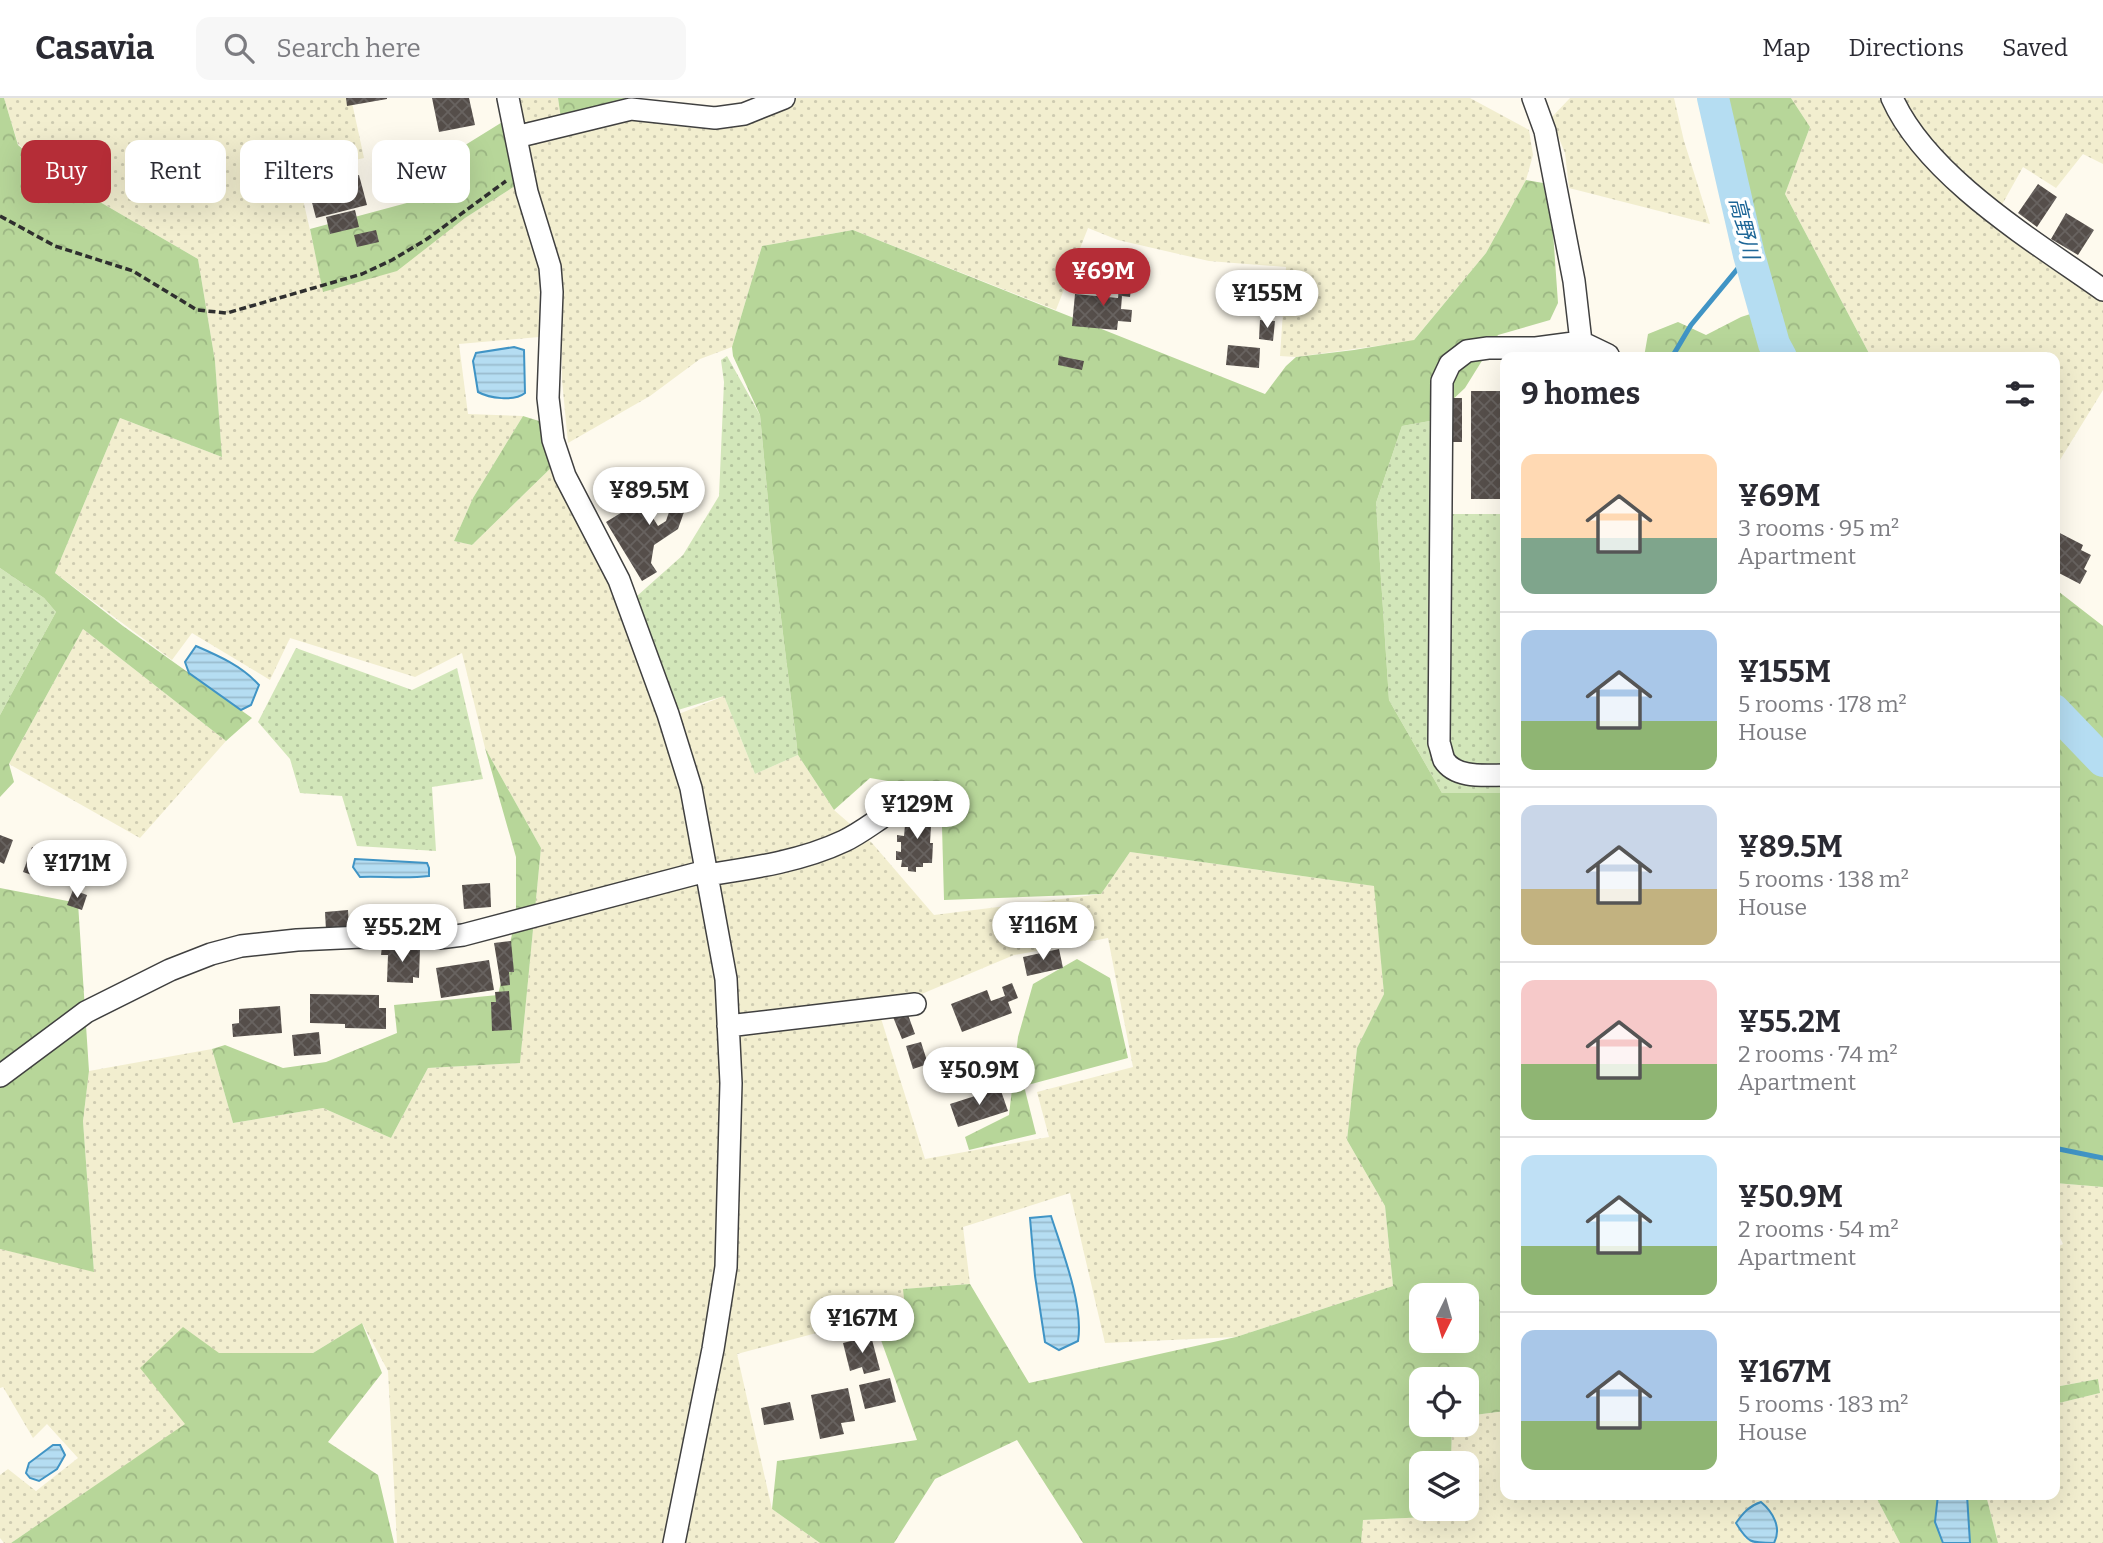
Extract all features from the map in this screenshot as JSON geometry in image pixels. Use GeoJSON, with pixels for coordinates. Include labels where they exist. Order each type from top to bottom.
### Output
{"type":"FeatureCollection","features":[{"type":"Feature","properties":{"kind":"street"},"geometry":{"type":"LineString","coordinates":[[508,98],[527,192],[550,267],[552,292],[548,398],[553,440],[565,476],[619,580],[668,715],[691,788],[726,979],[731,1083],[726,1267],[713,1349],[674,1543]]}},
{"type":"Feature","properties":{"kind":"street"},"geometry":{"type":"LineString","coordinates":[[516,137],[630,103],[715,118],[744,114],[784,98]]}},
{"type":"Feature","properties":{"kind":"street"},"geometry":{"type":"LineString","coordinates":[[1533,98],[1545,131],[1561,212],[1574,281],[1581,342]]}},
{"type":"Feature","properties":{"kind":"street"},"geometry":{"type":"LineString","coordinates":[[1892,98],[1923,146],[1960,185],[2103,290]]}},
{"type":"Feature","properties":{"kind":"street"},"geometry":{"type":"LineString","coordinates":[[1500,775],[1475,775],[1455,770],[1444,760],[1439,743],[1442,381],[1450,364],[1467,351],[1536,348],[1581,342],[1602,352]]}},
{"type":"Feature","properties":{"kind":"street"},"geometry":{"type":"LineString","coordinates":[[0,1076],[86,1013],[170,970],[211,954],[241,946],[297,940],[439,938],[463,935],[707,873],[788,860],[844,842],[881,818]]}},
{"type":"Feature","properties":{"kind":"street"},"geometry":{"type":"LineString","coordinates":[[728,1026],[915,1004]]}},
{"type":"Feature","properties":{"kind":"path"},"geometry":{"type":"LineString","coordinates":[[0,216],[55,246],[133,271],[197,310],[227,313],[362,274],[392,260],[426,239],[522,169]]}},
{"type":"Feature","properties":{"kind":"shaded area"},"geometry":{"type":"Polygon","coordinates":[[[4,98],[351,98],[364,158],[358,159],[358,140],[240,140],[240,203],[304,203],[324,292],[465,218],[515,186],[540,268],[539,337],[459,344],[468,414],[523,416],[473,498],[454,541],[472,545],[555,464],[604,571],[661,721],[724,696],[755,774],[798,755],[834,810],[872,843],[934,915],[1101,894],[1130,852],[1375,886],[1384,994],[1357,1048],[1347,1140],[1385,1206],[1393,1286],[1236,1337],[1105,1343],[1070,1193],[963,1227],[970,1284],[904,1289],[905,1308],[737,1354],[772,1509],[820,1543],[397,1543],[388,1371],[362,1323],[313,1353],[219,1353],[186,1424],[11,1543],[4,1543],[0,1538],[0,1475],[8,1469],[36,1491],[78,1458],[47,1424],[33,1438],[3,1387],[0,1388],[0,1249],[94,1271],[83,1121],[89,1071],[212,1049],[233,1123],[323,1108],[391,1138],[428,1068],[520,1063],[541,848],[485,748],[462,653],[415,677],[290,638],[270,680],[192,633],[172,660],[55,573],[120,418],[222,457],[215,361],[198,259],[102,203],[111,203],[111,140],[21,140],[21,147],[4,98]],[[1108,938],[1014,955],[879,1012],[925,1159],[1049,1137],[1037,1092],[1133,1067],[1108,938]]]}},
{"type":"Feature","properties":{"kind":"shaded area"},"geometry":{"type":"Polygon","coordinates":[[[517,98],[558,98],[561,119],[522,127],[517,98]]]}},
{"type":"Feature","properties":{"kind":"shaded area"},"geometry":{"type":"Polygon","coordinates":[[[797,98],[1470,98],[1529,130],[1533,155],[1526,180],[1486,253],[1413,341],[1296,357],[1280,356],[1286,267],[1209,261],[1118,240],[1088,228],[1056,310],[853,230],[762,246],[732,347],[700,359],[650,396],[568,443],[562,380],[561,270],[525,142],[630,115],[751,118],[797,98]]]}},
{"type":"Feature","properties":{"kind":"shaded area"},"geometry":{"type":"Polygon","coordinates":[[[1570,98],[1674,98],[1684,141],[1710,224],[1569,188],[1565,153],[1551,118],[1570,98]]]}},
{"type":"Feature","properties":{"kind":"shaded area"},"geometry":{"type":"Polygon","coordinates":[[[1791,98],[2103,98],[2103,164],[2083,154],[2056,188],[2023,167],[1999,210],[2103,281],[2103,390],[2060,460],[2060,352],[1868,352],[1785,194],[1810,127],[1791,98]]]}},
{"type":"Feature","properties":{"kind":"shaded area"},"geometry":{"type":"Polygon","coordinates":[[[83,629],[226,741],[140,838],[9,764],[83,629]]]}},
{"type":"Feature","properties":{"kind":"shaded area"},"geometry":{"type":"Polygon","coordinates":[[[2060,1183],[2103,1187],[2103,1543],[1998,1543],[1987,1500],[2060,1500],[2060,1403],[2100,1393],[2098,1379],[2060,1386],[2060,1246],[2063,1244],[2060,1238],[2060,1183]]]}},
{"type":"Feature","properties":{"kind":"shaded area"},"geometry":{"type":"Polygon","coordinates":[[[1500,1412],[1500,1500],[1878,1500],[1900,1543],[1774,1543],[1776,1539],[1753,1505],[1736,1523],[1745,1538],[1752,1543],[1361,1543],[1362,1520],[1409,1518],[1409,1521],[1479,1521],[1479,1451],[1451,1451],[1452,1437],[1479,1437],[1479,1414],[1500,1412]]]}},
{"type":"Feature","properties":{"kind":"green space"},"geometry":{"type":"Polygon","coordinates":[[[0,98],[4,98],[21,147],[21,203],[102,203],[198,259],[215,361],[222,457],[120,418],[55,573],[123,626],[252,718],[226,741],[83,629],[9,764],[14,782],[0,797],[0,715],[56,612],[44,598],[0,568],[0,98]]]}},
{"type":"Feature","properties":{"kind":"green space"},"geometry":{"type":"Polygon","coordinates":[[[558,98],[627,98],[627,100],[561,119],[558,98]]]}},
{"type":"Feature","properties":{"kind":"green space"},"geometry":{"type":"Polygon","coordinates":[[[1723,98],[1791,98],[1810,127],[1785,194],[1868,352],[1645,352],[1648,334],[1678,322],[1706,335],[1741,317],[1775,306],[1723,98]]]}},
{"type":"Feature","properties":{"kind":"green space"},"geometry":{"type":"Polygon","coordinates":[[[504,121],[515,186],[465,218],[397,271],[323,292],[310,229],[407,203],[470,203],[470,142],[504,121]]]}},
{"type":"Feature","properties":{"kind":"green space"},"geometry":{"type":"Polygon","coordinates":[[[1526,180],[1543,183],[1553,232],[1558,303],[1550,320],[1498,335],[1465,388],[1430,421],[1402,426],[1376,503],[1389,700],[1442,793],[1500,793],[1500,1412],[1479,1414],[1479,1367],[1409,1367],[1409,1437],[1452,1437],[1451,1451],[1409,1451],[1409,1518],[1363,1520],[1361,1543],[1083,1543],[1017,1440],[935,1479],[894,1543],[820,1543],[772,1509],[777,1461],[917,1440],[873,1318],[905,1308],[903,1289],[970,1284],[1029,1383],[1236,1337],[1393,1286],[1385,1206],[1347,1140],[1357,1048],[1384,994],[1374,886],[1130,852],[1101,894],[944,900],[941,790],[870,778],[834,810],[798,755],[773,553],[760,415],[733,356],[732,347],[762,246],[853,230],[1265,394],[1296,357],[1414,340],[1486,253],[1526,180]]]}},
{"type":"Feature","properties":{"kind":"green space"},"geometry":{"type":"Polygon","coordinates":[[[727,356],[760,415],[773,553],[798,755],[755,774],[724,696],[678,710],[637,596],[683,555],[719,496],[724,382],[721,360],[727,356]]]}},
{"type":"Feature","properties":{"kind":"green space"},"geometry":{"type":"Polygon","coordinates":[[[523,416],[542,422],[555,464],[472,545],[454,541],[473,498],[523,416]]]}},
{"type":"Feature","properties":{"kind":"green space"},"geometry":{"type":"Polygon","coordinates":[[[1430,421],[1431,514],[1500,514],[1500,793],[1442,793],[1389,700],[1376,503],[1402,426],[1430,421]]]}},
{"type":"Feature","properties":{"kind":"green space"},"geometry":{"type":"Polygon","coordinates":[[[0,568],[44,598],[56,612],[0,715],[0,568]]]}},
{"type":"Feature","properties":{"kind":"green space"},"geometry":{"type":"Polygon","coordinates":[[[2060,593],[2103,626],[2103,1187],[2060,1183],[2060,593]]]}},
{"type":"Feature","properties":{"kind":"green space"},"geometry":{"type":"Polygon","coordinates":[[[296,648],[412,690],[457,668],[483,779],[432,787],[436,851],[357,846],[342,796],[300,793],[290,759],[258,722],[296,648]]]}},
{"type":"Feature","properties":{"kind":"green space"},"geometry":{"type":"Polygon","coordinates":[[[485,748],[541,848],[520,1063],[428,1068],[391,1138],[323,1108],[233,1123],[212,1049],[225,1045],[283,1068],[326,1062],[397,1033],[394,1005],[498,995],[516,917],[516,857],[485,748]]]}},
{"type":"Feature","properties":{"kind":"green space"},"geometry":{"type":"Polygon","coordinates":[[[0,888],[78,903],[89,1071],[83,1121],[94,1272],[0,1249],[0,888]]]}},
{"type":"Feature","properties":{"kind":"green space"},"geometry":{"type":"Polygon","coordinates":[[[1077,959],[1110,978],[1128,1058],[1024,1086],[1036,1134],[969,1150],[965,1137],[1009,1115],[1018,1037],[1033,984],[1077,959]]]}},
{"type":"Feature","properties":{"kind":"green space"},"geometry":{"type":"Polygon","coordinates":[[[362,1323],[382,1373],[328,1442],[378,1475],[394,1543],[11,1543],[185,1424],[140,1368],[183,1327],[219,1353],[313,1353],[362,1323]]]}},
{"type":"Feature","properties":{"kind":"green space"},"geometry":{"type":"Polygon","coordinates":[[[2098,1379],[2100,1393],[2060,1403],[2060,1386],[2098,1379]]]}},
{"type":"Feature","properties":{"kind":"green space"},"geometry":{"type":"Polygon","coordinates":[[[1878,1500],[1987,1500],[1998,1543],[1900,1543],[1878,1500]]]}},
{"type":"Feature","properties":{"kind":"water"},"geometry":{"type":"Polygon","coordinates":[[[514,347],[524,350],[525,393],[502,398],[478,392],[473,361],[476,353],[514,347]]]}},
{"type":"Feature","properties":{"kind":"water"},"geometry":{"type":"Polygon","coordinates":[[[196,646],[238,667],[259,685],[251,705],[241,710],[189,673],[185,662],[196,646]]]}},
{"type":"Feature","properties":{"kind":"water"},"geometry":{"type":"Polygon","coordinates":[[[355,859],[427,863],[429,876],[360,877],[353,867],[355,859]]]}},
{"type":"Feature","properties":{"kind":"water"},"geometry":{"type":"Polygon","coordinates":[[[1051,1216],[1071,1278],[1079,1327],[1078,1341],[1059,1350],[1045,1342],[1030,1218],[1051,1216]]]}},
{"type":"Feature","properties":{"kind":"water"},"geometry":{"type":"Polygon","coordinates":[[[53,1445],[60,1445],[65,1455],[57,1469],[39,1481],[30,1478],[26,1473],[29,1463],[53,1445]]]}},
{"type":"Feature","properties":{"kind":"water"},"geometry":{"type":"Polygon","coordinates":[[[1937,1500],[1967,1500],[1970,1543],[1943,1543],[1935,1522],[1937,1500]]]}},
{"type":"Feature","properties":{"kind":"water"},"geometry":{"type":"Polygon","coordinates":[[[1761,1502],[1777,1526],[1774,1543],[1750,1540],[1736,1523],[1747,1510],[1761,1502]]]}},
{"type":"Feature","properties":{"kind":"building"},"geometry":{"type":"Polygon","coordinates":[[[346,98],[387,98],[387,99],[347,106],[346,98]]]}},
{"type":"Feature","properties":{"kind":"building"},"geometry":{"type":"Polygon","coordinates":[[[432,98],[469,98],[475,125],[439,132],[432,98]]]}},
{"type":"Feature","properties":{"kind":"building"},"geometry":{"type":"Polygon","coordinates":[[[358,175],[367,205],[316,218],[312,203],[358,203],[358,175]]]}},
{"type":"Feature","properties":{"kind":"building"},"geometry":{"type":"Polygon","coordinates":[[[2038,184],[2057,197],[2037,227],[2018,213],[2038,184]]]}},
{"type":"Feature","properties":{"kind":"building"},"geometry":{"type":"Polygon","coordinates":[[[355,210],[359,227],[330,234],[326,217],[355,210]]]}},
{"type":"Feature","properties":{"kind":"building"},"geometry":{"type":"Polygon","coordinates":[[[2066,213],[2094,230],[2078,255],[2051,239],[2066,213]]]}},
{"type":"Feature","properties":{"kind":"building"},"geometry":{"type":"Polygon","coordinates":[[[376,230],[379,242],[357,247],[354,235],[376,230]]]}},
{"type":"Feature","properties":{"kind":"building"},"geometry":{"type":"Polygon","coordinates":[[[1119,249],[1140,255],[1136,271],[1114,266],[1119,249]]]}},
{"type":"Feature","properties":{"kind":"building"},"geometry":{"type":"Polygon","coordinates":[[[1120,272],[1133,273],[1130,297],[1122,296],[1121,309],[1132,310],[1131,322],[1118,321],[1117,330],[1072,326],[1075,294],[1118,298],[1120,272]]]}},
{"type":"Feature","properties":{"kind":"building"},"geometry":{"type":"Polygon","coordinates":[[[1260,320],[1275,321],[1273,341],[1259,339],[1260,320]]]}},
{"type":"Feature","properties":{"kind":"building"},"geometry":{"type":"Polygon","coordinates":[[[1228,345],[1260,348],[1259,368],[1226,365],[1228,345]]]}},
{"type":"Feature","properties":{"kind":"building"},"geometry":{"type":"Polygon","coordinates":[[[1059,356],[1084,361],[1082,370],[1058,365],[1059,356]]]}},
{"type":"Feature","properties":{"kind":"building"},"geometry":{"type":"Polygon","coordinates":[[[1471,391],[1500,391],[1500,499],[1471,499],[1471,391]]]}},
{"type":"Feature","properties":{"kind":"building"},"geometry":{"type":"Polygon","coordinates":[[[1451,398],[1462,398],[1462,442],[1451,442],[1451,398]]]}},
{"type":"Feature","properties":{"kind":"building"},"geometry":{"type":"Polygon","coordinates":[[[669,476],[694,484],[678,529],[654,545],[651,563],[657,572],[642,581],[606,522],[642,500],[658,526],[666,521],[673,500],[662,496],[669,476]]]}},
{"type":"Feature","properties":{"kind":"building"},"geometry":{"type":"Polygon","coordinates":[[[2060,533],[2083,545],[2081,550],[2091,555],[2080,584],[2060,574],[2060,533]]]}},
{"type":"Feature","properties":{"kind":"building"},"geometry":{"type":"Polygon","coordinates":[[[916,808],[932,809],[930,843],[933,843],[932,863],[923,863],[923,867],[916,867],[916,872],[908,871],[908,867],[901,867],[902,860],[896,860],[896,851],[901,852],[901,842],[897,842],[897,835],[904,836],[905,825],[910,825],[910,815],[916,815],[916,808]]]}},
{"type":"Feature","properties":{"kind":"building"},"geometry":{"type":"Polygon","coordinates":[[[0,835],[13,840],[4,864],[0,862],[0,835]]]}},
{"type":"Feature","properties":{"kind":"building"},"geometry":{"type":"Polygon","coordinates":[[[32,847],[49,853],[51,848],[74,855],[64,886],[23,872],[32,847]]]}},
{"type":"Feature","properties":{"kind":"building"},"geometry":{"type":"Polygon","coordinates":[[[490,883],[491,907],[464,909],[462,885],[490,883]]]}},
{"type":"Feature","properties":{"kind":"building"},"geometry":{"type":"Polygon","coordinates":[[[73,890],[87,895],[82,910],[67,905],[73,890]]]}},
{"type":"Feature","properties":{"kind":"building"},"geometry":{"type":"Polygon","coordinates":[[[348,910],[349,928],[326,930],[325,912],[348,910]]]}},
{"type":"Feature","properties":{"kind":"building"},"geometry":{"type":"Polygon","coordinates":[[[511,941],[514,972],[509,972],[510,985],[501,986],[494,943],[511,941]]]}},
{"type":"Feature","properties":{"kind":"building"},"geometry":{"type":"Polygon","coordinates":[[[382,946],[420,948],[419,978],[413,977],[413,983],[387,982],[388,955],[381,955],[382,946]]]}},
{"type":"Feature","properties":{"kind":"building"},"geometry":{"type":"Polygon","coordinates":[[[1059,949],[1063,968],[1027,976],[1023,957],[1059,949]]]}},
{"type":"Feature","properties":{"kind":"building"},"geometry":{"type":"Polygon","coordinates":[[[489,960],[494,990],[441,998],[436,968],[489,960]]]}},
{"type":"Feature","properties":{"kind":"building"},"geometry":{"type":"Polygon","coordinates":[[[1012,983],[1018,998],[1008,1002],[1012,1013],[962,1032],[951,1004],[987,990],[991,1001],[1005,996],[1002,987],[1012,983]]]}},
{"type":"Feature","properties":{"kind":"building"},"geometry":{"type":"Polygon","coordinates":[[[509,991],[512,1030],[492,1031],[491,1002],[496,1002],[495,992],[509,991]]]}},
{"type":"Feature","properties":{"kind":"building"},"geometry":{"type":"Polygon","coordinates":[[[310,994],[379,995],[379,1008],[386,1008],[386,1029],[345,1028],[345,1024],[310,1023],[310,994]]]}},
{"type":"Feature","properties":{"kind":"building"},"geometry":{"type":"Polygon","coordinates":[[[280,1006],[282,1033],[233,1037],[232,1024],[239,1023],[239,1009],[280,1006]]]}},
{"type":"Feature","properties":{"kind":"building"},"geometry":{"type":"Polygon","coordinates":[[[907,1012],[915,1034],[902,1039],[893,1017],[907,1012]]]}},
{"type":"Feature","properties":{"kind":"building"},"geometry":{"type":"Polygon","coordinates":[[[319,1032],[321,1054],[294,1056],[292,1035],[319,1032]]]}},
{"type":"Feature","properties":{"kind":"building"},"geometry":{"type":"Polygon","coordinates":[[[921,1042],[928,1064],[913,1069],[906,1046],[921,1042]]]}},
{"type":"Feature","properties":{"kind":"building"},"geometry":{"type":"Polygon","coordinates":[[[1000,1088],[1008,1111],[958,1127],[950,1104],[1000,1088]]]}},
{"type":"Feature","properties":{"kind":"building"},"geometry":{"type":"Polygon","coordinates":[[[871,1336],[880,1370],[864,1374],[862,1367],[850,1371],[843,1343],[871,1336]]]}},
{"type":"Feature","properties":{"kind":"building"},"geometry":{"type":"Polygon","coordinates":[[[890,1378],[896,1402],[865,1409],[859,1385],[890,1378]]]}},
{"type":"Feature","properties":{"kind":"building"},"geometry":{"type":"Polygon","coordinates":[[[848,1388],[855,1421],[841,1423],[844,1434],[820,1439],[811,1395],[848,1388]]]}},
{"type":"Feature","properties":{"kind":"building"},"geometry":{"type":"Polygon","coordinates":[[[790,1402],[794,1420],[764,1425],[761,1408],[790,1402]]]}},
{"type":"Feature","properties":{"kind":"waterway","name":"高野川"},"geometry":{"type":"LineString","coordinates":[[1713,98],[1749,255],[1778,352]]}},
{"type":"Feature","properties":{"kind":"waterway"},"geometry":{"type":"LineString","coordinates":[[1675,352],[1691,325],[1749,255]]}},
{"type":"Feature","properties":{"kind":"waterway","name":"高野川"},"geometry":{"type":"LineString","coordinates":[[2060,716],[2103,761]]}},
{"type":"Feature","properties":{"kind":"waterway"},"geometry":{"type":"LineString","coordinates":[[2060,1149],[2103,1158]]}}]}
